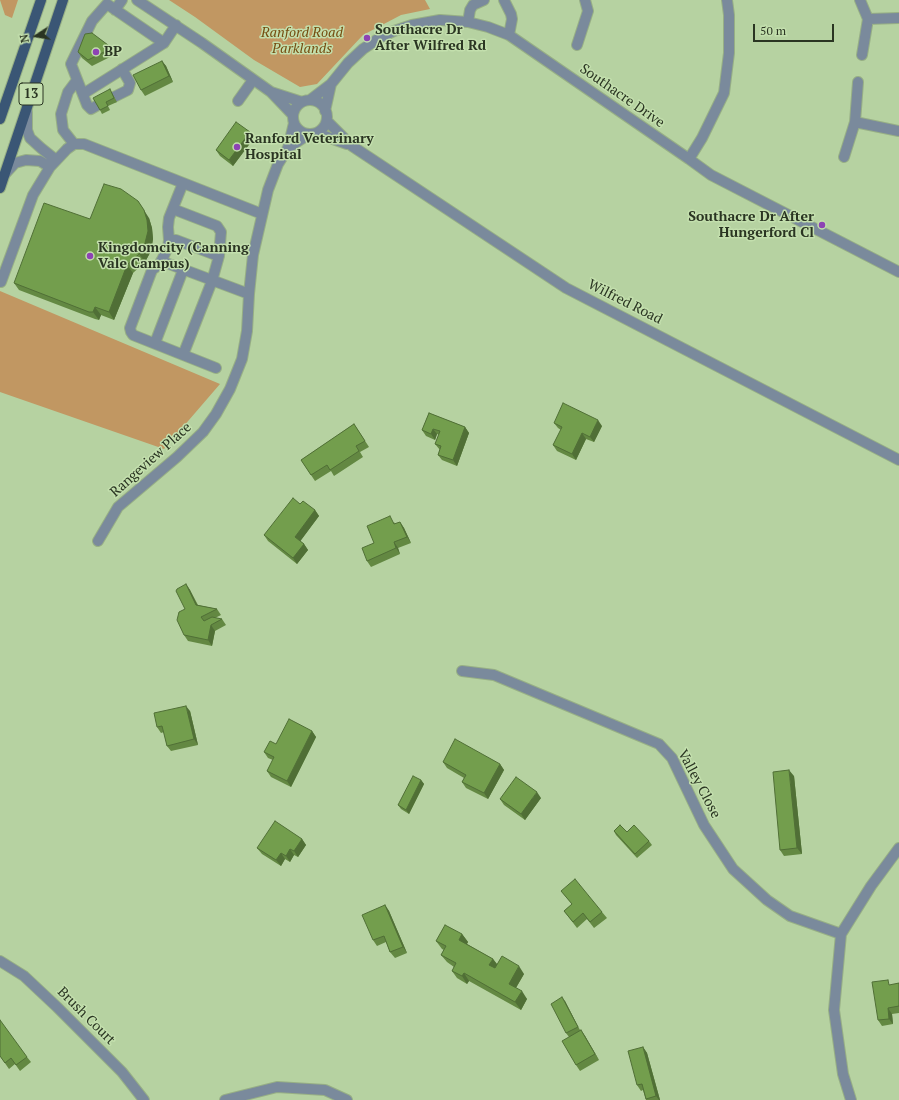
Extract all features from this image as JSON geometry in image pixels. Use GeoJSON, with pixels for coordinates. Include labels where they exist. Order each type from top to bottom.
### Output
{"type":"FeatureCollection","features":[{"type":"Feature","properties":{"kind":"main road","name":"13"},"geometry":{"type":"LineString","coordinates":[[0,119],[41,0]]}},
{"type":"Feature","properties":{"kind":"main road","name":"13"},"geometry":{"type":"LineString","coordinates":[[0,188],[63,0]]}},
{"type":"Feature","properties":{"kind":"street"},"geometry":{"type":"LineString","coordinates":[[115,10],[122,0]]}},
{"type":"Feature","properties":{"kind":"street","name":"Wilfred Road"},"geometry":{"type":"LineString","coordinates":[[137,0],[271,92],[293,119],[299,131],[352,146]]}},
{"type":"Feature","properties":{"kind":"street"},"geometry":{"type":"LineString","coordinates":[[468,22],[470,10],[473,5],[484,0]]}},
{"type":"Feature","properties":{"kind":"street"},"geometry":{"type":"LineString","coordinates":[[504,0],[512,19],[509,35]]}},
{"type":"Feature","properties":{"kind":"street"},"geometry":{"type":"LineString","coordinates":[[577,45],[588,10],[585,0]]}},
{"type":"Feature","properties":{"kind":"street"},"geometry":{"type":"LineString","coordinates":[[689,159],[702,138],[724,93],[729,53],[729,15],[727,0]]}},
{"type":"Feature","properties":{"kind":"street"},"geometry":{"type":"LineString","coordinates":[[860,0],[868,19],[862,55]]}},
{"type":"Feature","properties":{"kind":"street"},"geometry":{"type":"LineString","coordinates":[[98,105],[91,109],[87,105],[71,64],[92,21],[107,4],[164,43]]}},
{"type":"Feature","properties":{"kind":"street"},"geometry":{"type":"LineString","coordinates":[[868,19],[899,18]]}},
{"type":"Feature","properties":{"kind":"street","name":"Southacre Drive"},"geometry":{"type":"LineString","coordinates":[[306,101],[331,84],[348,63],[363,49],[381,37],[394,31],[412,25],[440,20],[468,22],[488,27],[509,35],[711,175],[899,272]]}},
{"type":"Feature","properties":{"kind":"street"},"geometry":{"type":"LineString","coordinates":[[83,94],[164,43],[176,26]]}},
{"type":"Feature","properties":{"kind":"street"},"geometry":{"type":"LineString","coordinates":[[114,97],[128,90],[130,83],[122,69]]}},
{"type":"Feature","properties":{"kind":"street"},"geometry":{"type":"LineString","coordinates":[[74,144],[63,130],[61,114],[68,92],[77,80]]}},
{"type":"Feature","properties":{"kind":"street"},"geometry":{"type":"LineString","coordinates":[[238,101],[253,80]]}},
{"type":"Feature","properties":{"kind":"street"},"geometry":{"type":"LineString","coordinates":[[844,156],[855,122],[858,82]]}},
{"type":"Feature","properties":{"kind":"street","name":"Southacre Drive"},"geometry":{"type":"LineString","coordinates":[[326,116],[331,84]]}},
{"type":"Feature","properties":{"kind":"street","name":"Wilfred Road"},"geometry":{"type":"LineString","coordinates":[[271,92],[319,103],[326,116],[352,146],[566,288],[899,460]]}},
{"type":"Feature","properties":{"kind":"street"},"geometry":{"type":"LineString","coordinates":[[293,119],[294,110],[306,101]]}},
{"type":"Feature","properties":{"kind":"street"},"geometry":{"type":"LineString","coordinates":[[27,108],[27,130],[30,138],[53,163]]}},
{"type":"Feature","properties":{"kind":"street"},"geometry":{"type":"LineString","coordinates":[[312,134],[325,126],[326,116]]}},
{"type":"Feature","properties":{"kind":"street","name":"Rangeview Place"},"geometry":{"type":"LineString","coordinates":[[98,541],[118,507],[177,457],[203,432],[216,414],[230,389],[242,359],[247,331],[248,294],[253,255],[262,214],[272,177],[288,148],[293,119]]}},
{"type":"Feature","properties":{"kind":"street"},"geometry":{"type":"LineString","coordinates":[[855,122],[899,131]]}},
{"type":"Feature","properties":{"kind":"street","name":"Rangeview Place"},"geometry":{"type":"LineString","coordinates":[[288,148],[312,134]]}},
{"type":"Feature","properties":{"kind":"street"},"geometry":{"type":"LineString","coordinates":[[1,282],[33,195],[53,163],[74,144],[84,144],[262,214]]}},
{"type":"Feature","properties":{"kind":"street"},"geometry":{"type":"LineString","coordinates":[[4,175],[15,163],[26,160],[34,159],[53,163]]}},
{"type":"Feature","properties":{"kind":"street"},"geometry":{"type":"LineString","coordinates":[[183,183],[168,227],[168,247],[160,264],[152,270],[130,328],[130,332],[133,335],[216,368]]}},
{"type":"Feature","properties":{"kind":"street"},"geometry":{"type":"LineString","coordinates":[[173,209],[220,228],[221,232],[219,256],[212,281],[183,355]]}},
{"type":"Feature","properties":{"kind":"street"},"geometry":{"type":"LineString","coordinates":[[169,240],[176,240],[219,256]]}},
{"type":"Feature","properties":{"kind":"street"},"geometry":{"type":"LineString","coordinates":[[162,261],[248,294]]}},
{"type":"Feature","properties":{"kind":"street"},"geometry":{"type":"LineString","coordinates":[[155,344],[183,270]]}},
{"type":"Feature","properties":{"kind":"street","name":"Valley Close"},"geometry":{"type":"LineString","coordinates":[[462,671],[494,675],[659,744],[672,758],[704,825],[733,869],[767,900],[790,916],[841,934]]}},
{"type":"Feature","properties":{"kind":"street"},"geometry":{"type":"LineString","coordinates":[[851,1100],[842,1074],[834,1010],[841,934],[870,886],[899,848]]}},
{"type":"Feature","properties":{"kind":"street","name":"Brush Court"},"geometry":{"type":"LineString","coordinates":[[0,961],[24,976],[57,1007],[122,1072],[144,1100]]}},
{"type":"Feature","properties":{"kind":"street"},"geometry":{"type":"LineString","coordinates":[[226,1100],[277,1087],[325,1090],[346,1100]]}},
{"type":"Feature","properties":{"kind":"green space"},"geometry":{"type":"Polygon","coordinates":[[[0,0],[18,0],[12,18],[5,15],[0,0]]]}},
{"type":"Feature","properties":{"kind":"green space","name":"Ranford Road Parklands"},"geometry":{"type":"Polygon","coordinates":[[[169,0],[425,0],[430,9],[401,15],[363,35],[317,84],[300,87],[254,60],[169,0]]]}},
{"type":"Feature","properties":{"kind":"green space"},"geometry":{"type":"Polygon","coordinates":[[[0,291],[220,384],[164,449],[0,392],[0,291]]]}},
{"type":"Feature","properties":{"kind":"building"},"geometry":{"type":"Polygon","coordinates":[[[92,33],[112,48],[88,60],[78,52],[85,34],[92,33]]]}},
{"type":"Feature","properties":{"kind":"building"},"geometry":{"type":"Polygon","coordinates":[[[162,61],[169,76],[141,90],[133,75],[162,61]]]}},
{"type":"Feature","properties":{"kind":"building"},"geometry":{"type":"Polygon","coordinates":[[[110,89],[114,98],[106,102],[108,106],[100,110],[93,98],[110,89]]]}},
{"type":"Feature","properties":{"kind":"building"},"geometry":{"type":"Polygon","coordinates":[[[236,122],[250,132],[229,160],[216,150],[236,122]]]}},
{"type":"Feature","properties":{"kind":"building","name":"Kingdomcity (Canning Vale Campus)"},"geometry":{"type":"Polygon","coordinates":[[[104,184],[121,189],[138,201],[144,210],[148,231],[145,243],[139,254],[127,265],[109,312],[95,307],[93,312],[89,312],[14,283],[44,203],[90,219],[104,184]]]}},
{"type":"Feature","properties":{"kind":"building"},"geometry":{"type":"Polygon","coordinates":[[[563,403],[598,420],[590,437],[582,433],[572,454],[553,445],[562,427],[554,423],[563,403]]]}},
{"type":"Feature","properties":{"kind":"building"},"geometry":{"type":"Polygon","coordinates":[[[429,413],[465,427],[453,460],[438,455],[441,446],[435,444],[440,431],[433,429],[431,434],[422,430],[429,413]]]}},
{"type":"Feature","properties":{"kind":"building"},"geometry":{"type":"Polygon","coordinates":[[[354,424],[365,441],[356,446],[359,451],[330,470],[327,465],[311,475],[301,460],[354,424]]]}},
{"type":"Feature","properties":{"kind":"building"},"geometry":{"type":"Polygon","coordinates":[[[293,498],[300,504],[303,501],[315,510],[295,537],[304,544],[293,558],[264,535],[293,498]]]}},
{"type":"Feature","properties":{"kind":"building"},"geometry":{"type":"Polygon","coordinates":[[[390,516],[394,524],[400,522],[407,537],[394,542],[396,548],[367,561],[362,548],[374,543],[367,526],[390,516]]]}},
{"type":"Feature","properties":{"kind":"building"},"geometry":{"type":"Polygon","coordinates":[[[186,584],[196,605],[217,609],[201,617],[204,621],[212,617],[222,619],[211,625],[208,640],[184,635],[177,620],[179,612],[185,609],[176,591],[186,584]]]}},
{"type":"Feature","properties":{"kind":"building"},"geometry":{"type":"Polygon","coordinates":[[[186,706],[194,739],[167,746],[162,726],[157,727],[154,713],[186,706]]]}},
{"type":"Feature","properties":{"kind":"building"},"geometry":{"type":"Polygon","coordinates":[[[289,719],[312,731],[287,781],[267,771],[274,757],[264,752],[270,741],[276,744],[289,719]]]}},
{"type":"Feature","properties":{"kind":"building"},"geometry":{"type":"Polygon","coordinates":[[[455,739],[500,764],[484,793],[462,782],[466,775],[443,762],[455,739]]]}},
{"type":"Feature","properties":{"kind":"building"},"geometry":{"type":"Polygon","coordinates":[[[789,770],[797,848],[780,850],[773,772],[789,770]]]}},
{"type":"Feature","properties":{"kind":"building"},"geometry":{"type":"Polygon","coordinates":[[[413,776],[421,780],[406,810],[398,805],[413,776]]]}},
{"type":"Feature","properties":{"kind":"building"},"geometry":{"type":"Polygon","coordinates":[[[516,777],[537,792],[521,814],[500,799],[516,777]]]}},
{"type":"Feature","properties":{"kind":"building"},"geometry":{"type":"Polygon","coordinates":[[[275,821],[302,839],[294,851],[290,849],[286,856],[281,853],[276,860],[257,848],[275,821]]]}},
{"type":"Feature","properties":{"kind":"building"},"geometry":{"type":"Polygon","coordinates":[[[620,825],[627,832],[634,825],[649,841],[635,854],[614,831],[620,825]]]}},
{"type":"Feature","properties":{"kind":"building"},"geometry":{"type":"Polygon","coordinates":[[[575,879],[602,912],[590,922],[583,913],[573,922],[564,911],[572,904],[561,891],[575,879]]]}},
{"type":"Feature","properties":{"kind":"building"},"geometry":{"type":"Polygon","coordinates":[[[385,905],[403,947],[390,952],[384,936],[373,940],[362,915],[385,905]]]}},
{"type":"Feature","properties":{"kind":"building"},"geometry":{"type":"Polygon","coordinates":[[[445,925],[462,934],[459,940],[493,959],[489,965],[495,968],[502,956],[519,966],[509,984],[522,991],[515,1002],[464,973],[462,976],[452,971],[456,963],[441,955],[446,946],[436,941],[445,925]]]}},
{"type":"Feature","properties":{"kind":"building"},"geometry":{"type":"Polygon","coordinates":[[[888,980],[889,985],[899,983],[899,1006],[888,1008],[889,1019],[878,1020],[872,982],[888,980]]]}},
{"type":"Feature","properties":{"kind":"building"},"geometry":{"type":"Polygon","coordinates":[[[562,997],[578,1027],[566,1033],[551,1004],[562,997]]]}},
{"type":"Feature","properties":{"kind":"building"},"geometry":{"type":"Polygon","coordinates":[[[0,1020],[27,1057],[16,1065],[11,1058],[5,1063],[0,1056],[0,1020]]]}},
{"type":"Feature","properties":{"kind":"building"},"geometry":{"type":"Polygon","coordinates":[[[581,1030],[595,1054],[576,1065],[562,1041],[581,1030]]]}},
{"type":"Feature","properties":{"kind":"building"},"geometry":{"type":"Polygon","coordinates":[[[643,1047],[656,1096],[646,1099],[642,1084],[637,1085],[628,1051],[643,1047]]]}},
{"type":"Feature","properties":{"kind":"place","name":"Southacre Dr After Wilfred Rd"},"geometry":{"type":"Point","coordinates":[367,38]}},
{"type":"Feature","properties":{"kind":"place","name":"BP"},"geometry":{"type":"Point","coordinates":[96,52]}},
{"type":"Feature","properties":{"kind":"place","name":"Ranford Veterinary Hospital"},"geometry":{"type":"Point","coordinates":[237,147]}},
{"type":"Feature","properties":{"kind":"place","name":"Southacre Dr After Hungerford Cl"},"geometry":{"type":"Point","coordinates":[822,225]}},
{"type":"Feature","properties":{"kind":"place","name":"Kingdomcity (Canning Vale Campus)"},"geometry":{"type":"Point","coordinates":[90,256]}}]}
